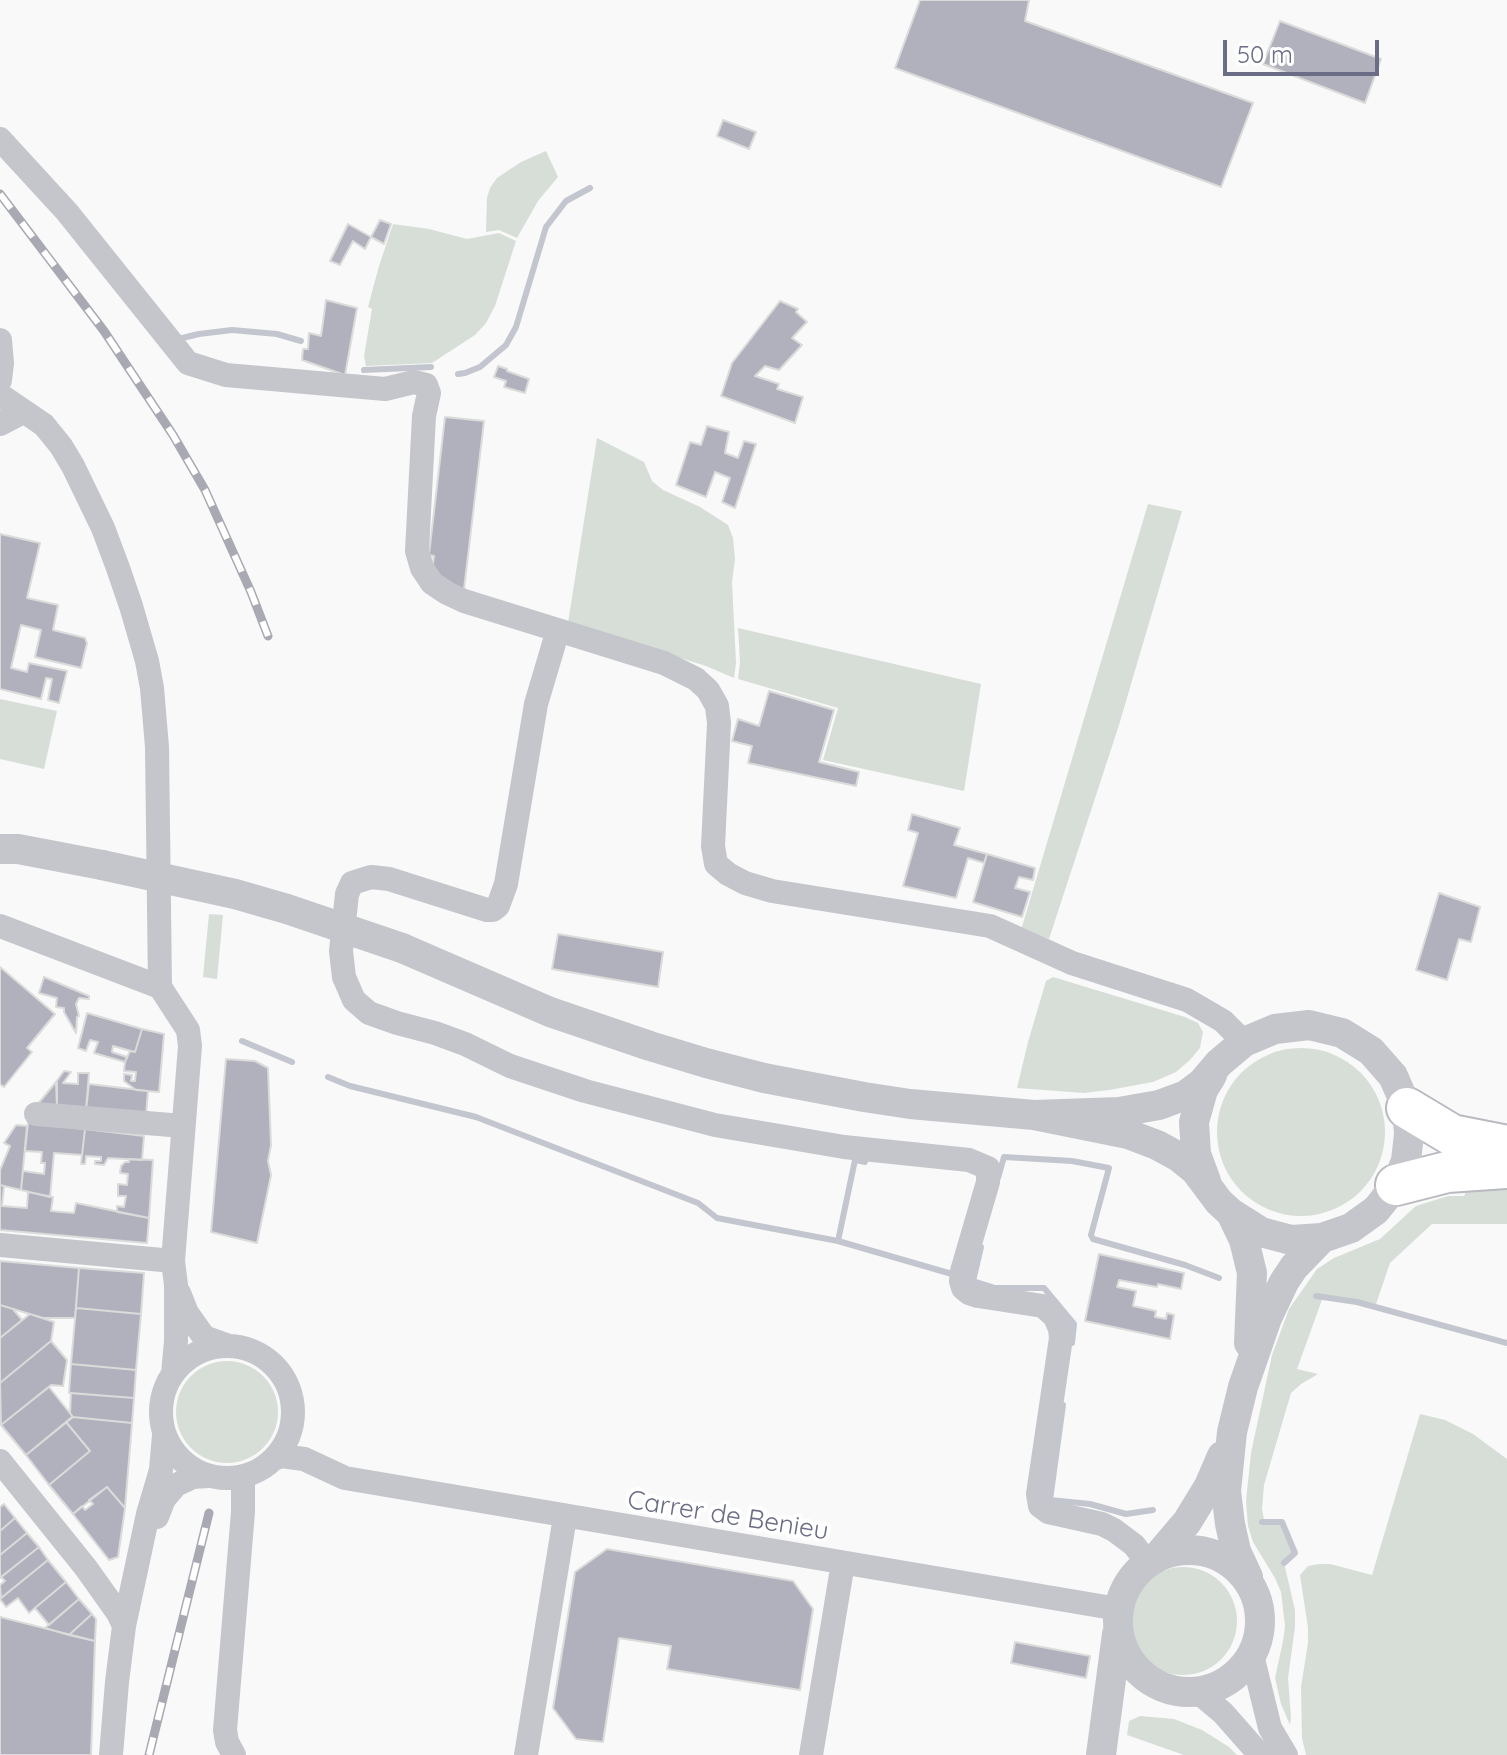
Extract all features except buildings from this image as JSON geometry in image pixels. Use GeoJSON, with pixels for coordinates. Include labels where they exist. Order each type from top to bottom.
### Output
{"type":"FeatureCollection","features":[{"type":"Feature","properties":{"kind":"main road"},"geometry":{"type":"LineString","coordinates":[[1407,1108],[1452,1135],[1507,1146]]}},
{"type":"Feature","properties":{"kind":"main road"},"geometry":{"type":"LineString","coordinates":[[1396,1185],[1447,1172],[1507,1168]]}},
{"type":"Feature","properties":{"kind":"street"},"geometry":{"type":"LineString","coordinates":[[0,139],[67,212],[188,363],[226,375],[385,389],[414,382],[426,385],[429,393],[424,416],[417,551],[422,568],[432,583],[464,601],[664,663],[696,679],[708,690],[717,706],[719,723],[713,846],[716,864],[728,874],[772,891],[990,926],[1072,963],[1187,1000],[1223,1021],[1244,1042]]}},
{"type":"Feature","properties":{"kind":"street"},"geometry":{"type":"LineString","coordinates":[[0,340],[0,380]]}},
{"type":"Feature","properties":{"kind":"street"},"geometry":{"type":"LineString","coordinates":[[0,395],[44,425],[61,446],[84,487],[118,568],[147,661],[157,747],[165,996],[188,1030],[190,1046],[174,1273],[176,1341],[173,1374]]}},
{"type":"Feature","properties":{"kind":"street"},"geometry":{"type":"LineString","coordinates":[[0,424],[23,412]]}},
{"type":"Feature","properties":{"kind":"street"},"geometry":{"type":"LineString","coordinates":[[558,630],[536,704],[506,884],[498,906],[487,910],[389,879],[371,877],[352,883],[347,894],[341,951],[344,977],[354,1000],[369,1013],[445,1036],[510,1066],[585,1091],[715,1125],[844,1147],[969,1160],[988,1168],[988,1182],[962,1271],[963,1288],[978,1296],[1043,1306],[1055,1317],[1060,1329],[1038,1494],[1040,1506],[1048,1512],[1102,1524],[1125,1537],[1152,1559]]}},
{"type":"Feature","properties":{"kind":"street"},"geometry":{"type":"LineString","coordinates":[[4,852],[102,865],[235,894],[287,909],[402,948],[550,1012],[706,1063],[764,1078],[910,1104],[1034,1115],[1128,1134],[1179,1157],[1195,1170],[1231,1213],[1261,1232],[1291,1240],[1322,1238],[1351,1228],[1376,1210],[1396,1185],[1406,1161],[1409,1134],[1407,1108],[1393,1076],[1371,1051],[1342,1033],[1309,1025],[1275,1029],[1244,1042],[1186,1095],[1159,1105],[1119,1112],[1034,1115]]}},
{"type":"Feature","properties":{"kind":"street"},"geometry":{"type":"LineString","coordinates":[[0,926],[165,996]]}},
{"type":"Feature","properties":{"kind":"street"},"geometry":{"type":"LineString","coordinates":[[1207,1184],[1196,1154],[1194,1122],[1203,1090],[1219,1063]]}},
{"type":"Feature","properties":{"kind":"street"},"geometry":{"type":"LineString","coordinates":[[36,1114],[183,1126]]}},
{"type":"Feature","properties":{"kind":"street"},"geometry":{"type":"LineString","coordinates":[[1231,1213],[1244,1240],[1252,1273],[1243,1387]]}},
{"type":"Feature","properties":{"kind":"street"},"geometry":{"type":"LineString","coordinates":[[1118,1618],[1122,1646],[1131,1664],[1146,1679],[1165,1688],[1198,1692],[1220,1686],[1238,1673],[1252,1655],[1260,1632],[1260,1607],[1236,1551],[1230,1524],[1226,1491],[1232,1432],[1243,1387],[1267,1318],[1294,1267],[1322,1238]]}},
{"type":"Feature","properties":{"kind":"street"},"geometry":{"type":"LineString","coordinates":[[0,1245],[174,1273]]}},
{"type":"Feature","properties":{"kind":"street"},"geometry":{"type":"LineString","coordinates":[[86,1568],[105,1581],[121,1586],[133,1585],[142,1578],[147,1568],[157,1516],[164,1499],[176,1485],[193,1477],[243,1476],[274,1459],[286,1441],[292,1419],[291,1398],[277,1369],[251,1351],[204,1337],[187,1313],[174,1273]]}},
{"type":"Feature","properties":{"kind":"street"},"geometry":{"type":"LineString","coordinates":[[111,1755],[124,1626],[148,1514],[161,1470],[164,1435],[160,1414],[163,1393],[173,1374],[188,1358],[208,1349],[229,1346]]}},
{"type":"Feature","properties":{"kind":"street","name":"Carrer de Benieu"},"geometry":{"type":"LineString","coordinates":[[292,1419],[301,1441],[313,1458],[331,1471]]}},
{"type":"Feature","properties":{"kind":"street"},"geometry":{"type":"LineString","coordinates":[[1102,1748],[1123,1591],[1133,1575],[1187,1522],[1209,1486],[1232,1432]]}},
{"type":"Feature","properties":{"kind":"street"},"geometry":{"type":"LineString","coordinates":[[164,1435],[175,1453],[189,1467],[208,1476]]}},
{"type":"Feature","properties":{"kind":"street","name":"Carrer de Benieu"},"geometry":{"type":"LineString","coordinates":[[274,1459],[293,1456],[345,1478],[843,1563],[1118,1618]]}},
{"type":"Feature","properties":{"kind":"street"},"geometry":{"type":"LineString","coordinates":[[0,1461],[86,1568],[124,1626]]}},
{"type":"Feature","properties":{"kind":"street"},"geometry":{"type":"LineString","coordinates":[[234,1755],[225,1730],[243,1512],[243,1476]]}},
{"type":"Feature","properties":{"kind":"street"},"geometry":{"type":"LineString","coordinates":[[534,1754],[565,1517]]}},
{"type":"Feature","properties":{"kind":"street"},"geometry":{"type":"LineString","coordinates":[[1152,1559],[1178,1550],[1199,1550],[1219,1556],[1237,1567],[1251,1584]]}},
{"type":"Feature","properties":{"kind":"street"},"geometry":{"type":"LineString","coordinates":[[811,1755],[843,1563]]}},
{"type":"Feature","properties":{"kind":"street"},"geometry":{"type":"LineString","coordinates":[[1252,1655],[1270,1728],[1286,1755]]}},
{"type":"Feature","properties":{"kind":"street"},"geometry":{"type":"LineString","coordinates":[[1102,1748],[1129,1701],[1145,1692],[1165,1688]]}},
{"type":"Feature","properties":{"kind":"street"},"geometry":{"type":"LineString","coordinates":[[1198,1692],[1223,1713],[1260,1755]]}},
{"type":"Feature","properties":{"kind":"shaded area"},"geometry":{"type":"Polygon","coordinates":[[[546,151],[558,177],[538,201],[517,238],[499,230],[486,232],[487,198],[497,178],[521,162],[546,151]]]}},
{"type":"Feature","properties":{"kind":"shaded area"},"geometry":{"type":"Polygon","coordinates":[[[393,224],[467,239],[499,233],[516,241],[495,306],[475,335],[432,363],[366,366],[364,356],[372,309],[368,307],[393,224]]]}},
{"type":"Feature","properties":{"kind":"shaded area"},"geometry":{"type":"Polygon","coordinates":[[[597,438],[644,462],[652,481],[663,490],[700,507],[728,525],[735,559],[732,582],[734,678],[706,666],[568,623],[597,438]]]}},
{"type":"Feature","properties":{"kind":"shaded area"},"geometry":{"type":"Polygon","coordinates":[[[1148,504],[1182,511],[1119,725],[1049,939],[1021,930],[1148,504]]]}},
{"type":"Feature","properties":{"kind":"shaded area"},"geometry":{"type":"Polygon","coordinates":[[[738,628],[981,684],[964,791],[823,760],[838,708],[738,679],[738,628]]]}},
{"type":"Feature","properties":{"kind":"shaded area"},"geometry":{"type":"Polygon","coordinates":[[[0,699],[57,711],[44,769],[0,759],[0,699]]]}},
{"type":"Feature","properties":{"kind":"shaded area"},"geometry":{"type":"Polygon","coordinates":[[[209,914],[223,915],[217,979],[203,977],[209,914]]]}},
{"type":"Feature","properties":{"kind":"shaded area"},"geometry":{"type":"Polygon","coordinates":[[[1053,977],[1198,1023],[1203,1032],[1200,1048],[1176,1072],[1153,1082],[1084,1093],[1017,1088],[1046,981],[1053,977]]]}},
{"type":"Feature","properties":{"kind":"shaded area"},"geometry":{"type":"Polygon","coordinates":[[[1301,1048],[1333,1055],[1348,1062],[1360,1073],[1371,1085],[1378,1100],[1385,1132],[1378,1164],[1371,1179],[1360,1191],[1348,1202],[1333,1209],[1301,1216],[1269,1209],[1254,1202],[1242,1191],[1231,1179],[1224,1164],[1217,1132],[1224,1100],[1231,1085],[1242,1073],[1254,1062],[1269,1055],[1301,1048]]]}},
{"type":"Feature","properties":{"kind":"shaded area"},"geometry":{"type":"Polygon","coordinates":[[[1470,1183],[1507,1183],[1507,1224],[1432,1224],[1390,1263],[1375,1307],[1323,1297],[1297,1369],[1318,1374],[1291,1393],[1264,1485],[1262,1509],[1264,1520],[1282,1522],[1295,1553],[1284,1563],[1295,1610],[1288,1678],[1290,1725],[1275,1678],[1285,1626],[1281,1592],[1253,1542],[1246,1501],[1251,1453],[1272,1355],[1289,1309],[1317,1269],[1334,1258],[1380,1239],[1416,1206],[1448,1196],[1464,1196],[1470,1183]]]}},
{"type":"Feature","properties":{"kind":"shaded area"},"geometry":{"type":"Polygon","coordinates":[[[227,1361],[246,1365],[263,1376],[274,1393],[278,1412],[274,1431],[263,1448],[246,1459],[227,1463],[208,1459],[191,1448],[180,1431],[176,1412],[180,1393],[191,1376],[208,1365],[227,1361]]]}},
{"type":"Feature","properties":{"kind":"shaded area"},"geometry":{"type":"Polygon","coordinates":[[[1420,1414],[1445,1420],[1473,1434],[1507,1459],[1507,1755],[1306,1755],[1302,1738],[1301,1687],[1308,1628],[1300,1575],[1308,1566],[1330,1564],[1372,1575],[1420,1414]]]}},
{"type":"Feature","properties":{"kind":"shaded area"},"geometry":{"type":"Polygon","coordinates":[[[1183,1567],[1204,1571],[1221,1583],[1233,1600],[1237,1621],[1233,1642],[1221,1659],[1204,1671],[1183,1675],[1162,1671],[1145,1659],[1133,1642],[1129,1621],[1133,1600],[1145,1583],[1162,1571],[1183,1567]]]}},
{"type":"Feature","properties":{"kind":"shaded area"},"geometry":{"type":"Polygon","coordinates":[[[1140,1716],[1174,1719],[1202,1730],[1237,1755],[1184,1755],[1127,1735],[1129,1721],[1140,1716]]]}},
{"type":"Feature","properties":{"kind":"waterway"},"geometry":{"type":"LineString","coordinates":[[458,374],[480,367],[506,345],[516,327],[546,227],[566,201],[590,188]]}},
{"type":"Feature","properties":{"kind":"waterway"},"geometry":{"type":"LineString","coordinates":[[178,339],[232,330],[277,334],[301,341]]}},
{"type":"Feature","properties":{"kind":"waterway"},"geometry":{"type":"LineString","coordinates":[[364,370],[431,367]]}},
{"type":"Feature","properties":{"kind":"waterway"},"geometry":{"type":"LineString","coordinates":[[242,1041],[292,1062]]}},
{"type":"Feature","properties":{"kind":"waterway"},"geometry":{"type":"LineString","coordinates":[[328,1077],[350,1086],[476,1117],[698,1203],[717,1218],[838,1241],[953,1272]]}},
{"type":"Feature","properties":{"kind":"waterway"},"geometry":{"type":"LineString","coordinates":[[998,1178],[1004,1157],[1072,1161],[1109,1168],[1091,1235],[1093,1239],[1219,1278]]}},
{"type":"Feature","properties":{"kind":"waterway"},"geometry":{"type":"LineString","coordinates":[[838,1241],[855,1160],[865,1162]]}},
{"type":"Feature","properties":{"kind":"waterway"},"geometry":{"type":"LineString","coordinates":[[981,1247],[973,1281],[995,1288],[1044,1288],[1074,1324],[1072,1343]]}},
{"type":"Feature","properties":{"kind":"waterway"},"geometry":{"type":"LineString","coordinates":[[1316,1296],[1357,1302],[1507,1343]]}},
{"type":"Feature","properties":{"kind":"waterway"},"geometry":{"type":"LineString","coordinates":[[1063,1405],[1050,1500],[1090,1504],[1126,1514],[1153,1510]]}},
{"type":"Feature","properties":{"kind":"waterway"},"geometry":{"type":"LineString","coordinates":[[1262,1522],[1282,1522],[1295,1553],[1284,1563]]}},
{"type":"Feature","properties":{"kind":"railway"},"geometry":{"type":"LineString","coordinates":[[0,194],[104,331],[173,435],[205,490],[268,636]]}},
{"type":"Feature","properties":{"kind":"railway"},"geometry":{"type":"LineString","coordinates":[[149,1755],[209,1513]]}}]}
